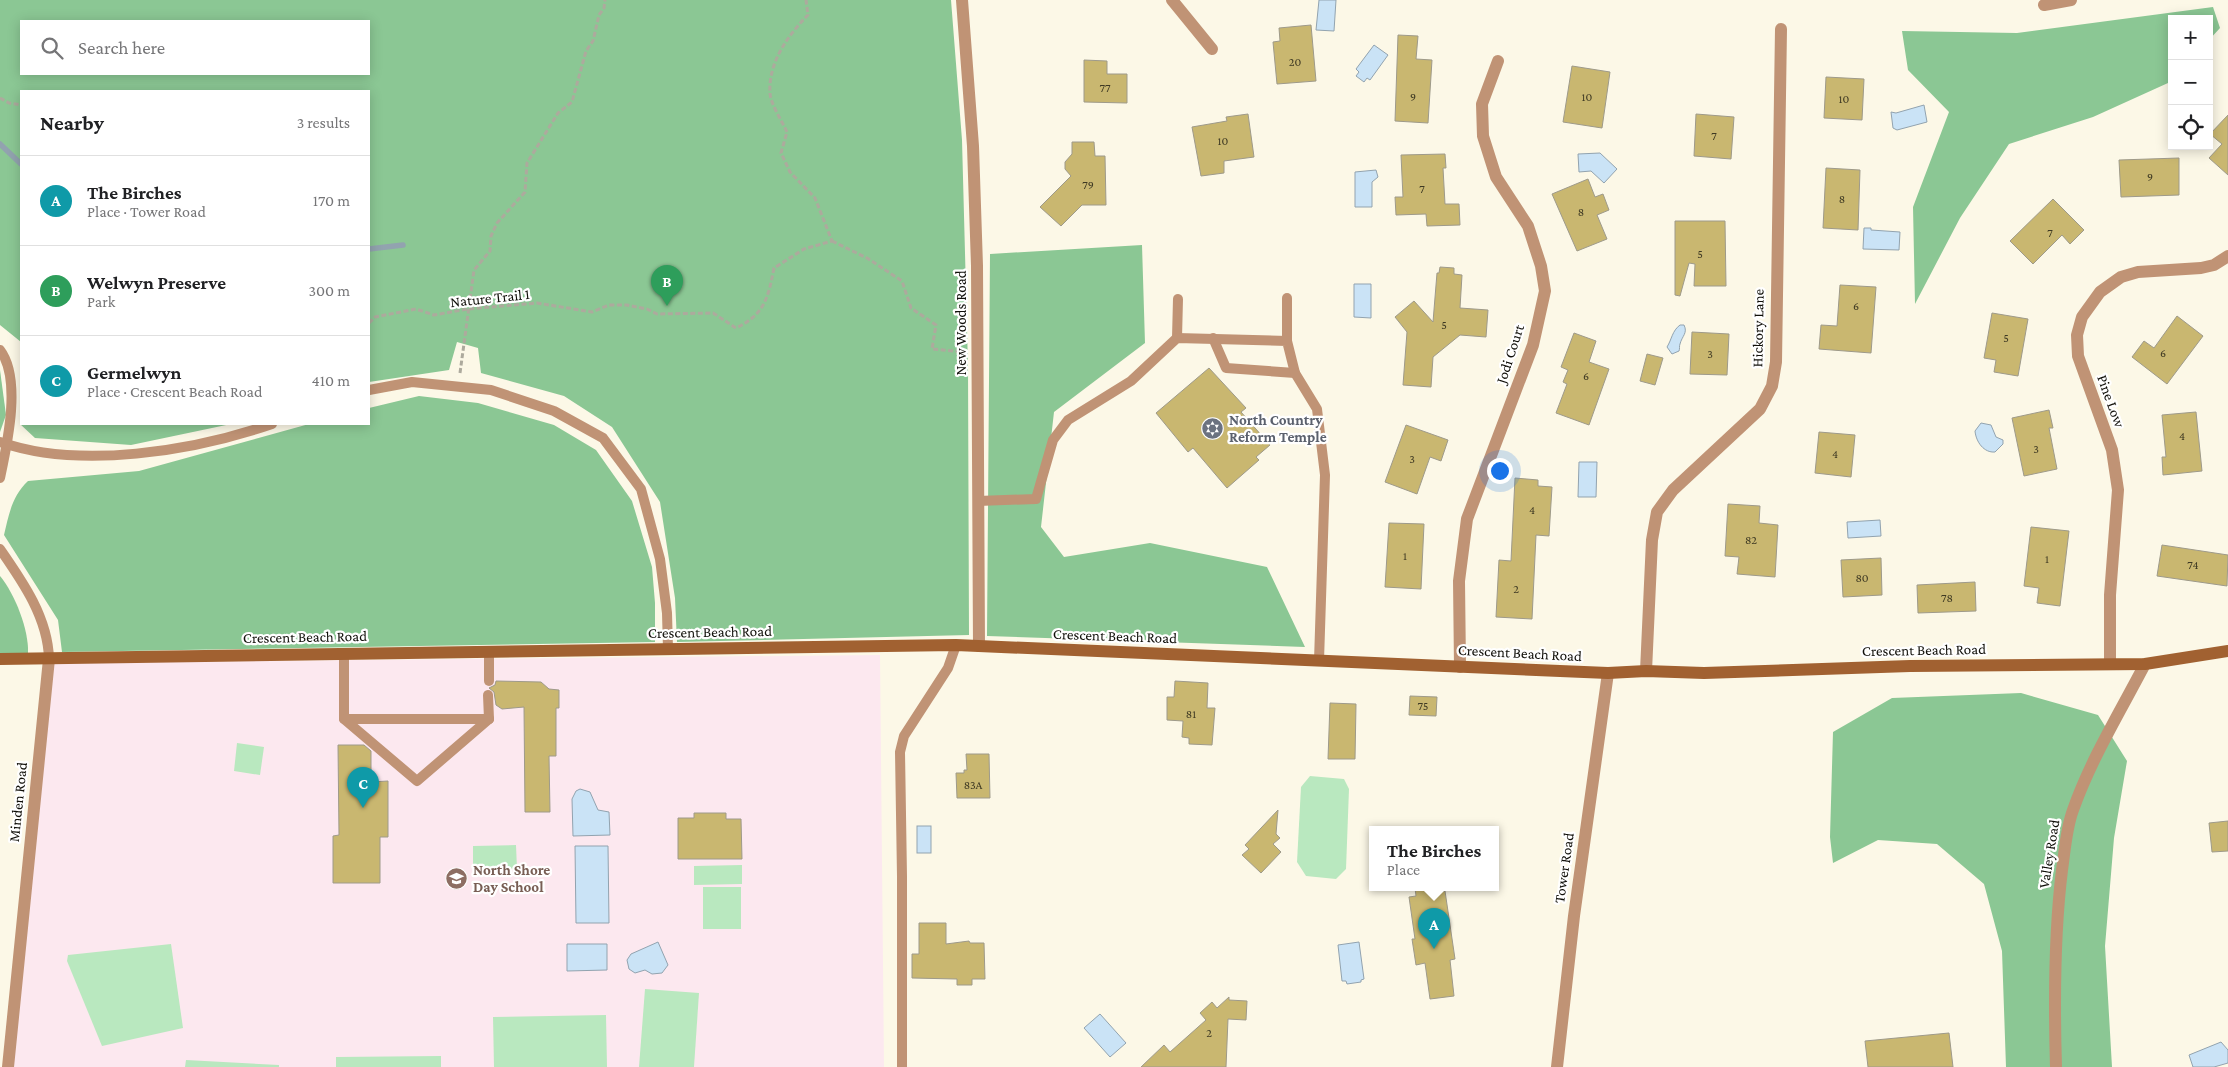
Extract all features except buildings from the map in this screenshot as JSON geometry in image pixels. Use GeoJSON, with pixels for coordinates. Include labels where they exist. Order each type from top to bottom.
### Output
{"type":"FeatureCollection","features":[{"type":"Feature","properties":{"kind":"street","name":"New Woods Road"},"geometry":{"type":"LineString","coordinates":[[962,0],[973,146],[978,354],[979,646]]}},
{"type":"Feature","properties":{"kind":"street"},"geometry":{"type":"LineString","coordinates":[[1172,0],[1212,49]]}},
{"type":"Feature","properties":{"kind":"street"},"geometry":{"type":"LineString","coordinates":[[2044,5],[2071,0]]}},
{"type":"Feature","properties":{"kind":"street","name":"Hickory Lane"},"geometry":{"type":"LineString","coordinates":[[1646,671],[1652,540],[1657,512],[1674,490],[1760,409],[1772,386],[1776,362],[1781,29]]}},
{"type":"Feature","properties":{"kind":"street","name":"Jodi Court"},"geometry":{"type":"LineString","coordinates":[[1460,666],[1459,581],[1467,519],[1533,345],[1545,291],[1541,266],[1528,226],[1496,177],[1483,136],[1482,104],[1498,61]]}},
{"type":"Feature","properties":{"kind":"street","name":"Pine Low"},"geometry":{"type":"LineString","coordinates":[[2110,664],[2110,595],[2118,490],[2112,450],[2078,356],[2078,335],[2082,317],[2100,292],[2122,277],[2138,272],[2201,268],[2214,265],[2228,256]]}},
{"type":"Feature","properties":{"kind":"street","name":"Crescent Beach Road"},"geometry":{"type":"LineString","coordinates":[[0,659],[956,645],[1608,673],[1646,671],[1704,673],[1910,666],[2145,664],[2228,651]]}},
{"type":"Feature","properties":{"kind":"street","name":"Minden Road"},"geometry":{"type":"LineString","coordinates":[[8,1067],[49,659]]}},
{"type":"Feature","properties":{"kind":"street","name":"Valley Road"},"geometry":{"type":"LineString","coordinates":[[2056,1067],[2054,1000],[2058,901],[2067,828],[2098,752],[2145,664]]}},
{"type":"Feature","properties":{"kind":"street","name":"Tower Road"},"geometry":{"type":"LineString","coordinates":[[1556,1067],[1574,916],[1608,673]]}},
{"type":"Feature","properties":{"kind":"lane"},"geometry":{"type":"LineString","coordinates":[[1287,298],[1287,341],[1295,373],[1316,409],[1325,475],[1319,660]]}},
{"type":"Feature","properties":{"kind":"lane"},"geometry":{"type":"LineString","coordinates":[[1177,338],[1178,299]]}},
{"type":"Feature","properties":{"kind":"lane"},"geometry":{"type":"LineString","coordinates":[[978,501],[1036,499],[1052,440],[1068,420],[1130,381],[1177,338],[1287,341]]}},
{"type":"Feature","properties":{"kind":"lane"},"geometry":{"type":"LineString","coordinates":[[1214,338],[1226,368],[1295,373]]}},
{"type":"Feature","properties":{"kind":"lane"},"geometry":{"type":"LineString","coordinates":[[0,350],[8,363],[11,398],[0,478]]}},
{"type":"Feature","properties":{"kind":"lane"},"geometry":{"type":"LineString","coordinates":[[370,390],[412,382],[491,390],[554,411],[603,438],[641,489],[660,559],[667,612],[668,650]]}},
{"type":"Feature","properties":{"kind":"lane"},"geometry":{"type":"LineString","coordinates":[[4,443],[21,449],[65,456],[108,456],[183,447],[268,425]]}},
{"type":"Feature","properties":{"kind":"lane"},"geometry":{"type":"LineString","coordinates":[[0,549],[18,575],[42,621],[48,641],[49,659]]}},
{"type":"Feature","properties":{"kind":"lane"},"geometry":{"type":"LineString","coordinates":[[902,1067],[900,752],[904,736],[948,668],[956,645]]}},
{"type":"Feature","properties":{"kind":"lane"},"geometry":{"type":"LineString","coordinates":[[489,652],[489,681]]}},
{"type":"Feature","properties":{"kind":"lane"},"geometry":{"type":"LineString","coordinates":[[344,653],[344,719],[417,781],[489,719]]}},
{"type":"Feature","properties":{"kind":"lane"},"geometry":{"type":"LineString","coordinates":[[488,695],[489,719]]}},
{"type":"Feature","properties":{"kind":"lane"},"geometry":{"type":"LineString","coordinates":[[344,719],[489,719]]}},
{"type":"Feature","properties":{"kind":"path"},"geometry":{"type":"LineString","coordinates":[[459,386],[474,270],[490,251],[491,236],[497,222],[526,192],[527,163],[558,113],[572,102],[586,51],[593,41],[599,15],[604,8],[604,0]]}},
{"type":"Feature","properties":{"kind":"path"},"geometry":{"type":"LineString","coordinates":[[806,0],[808,14],[791,32],[773,66],[769,95],[787,132],[781,153],[790,172],[816,198],[832,241],[867,258],[902,281],[911,308],[936,325],[932,349],[978,354]]}},
{"type":"Feature","properties":{"kind":"path"},"geometry":{"type":"LineString","coordinates":[[0,98],[9,103],[20,105]]}},
{"type":"Feature","properties":{"kind":"path","name":"Nature Trail 1"},"geometry":{"type":"LineString","coordinates":[[370,322],[375,317],[416,309],[434,315],[468,309],[537,303],[592,312],[609,305],[627,305],[647,309],[658,314],[713,313],[736,328],[752,320],[768,298],[774,268],[804,249],[832,241]]}},
{"type":"Feature","properties":{"kind":"shaded area","name":"North Shore Day School"},"geometry":{"type":"Polygon","coordinates":[[[880,655],[884,1067],[13,1067],[54,663],[880,655]]]}},
{"type":"Feature","properties":{"kind":"green space"},"geometry":{"type":"Polygon","coordinates":[[[0,0],[951,0],[962,140],[968,366],[969,635],[677,642],[675,598],[660,502],[612,427],[564,396],[481,373],[478,348],[457,342],[449,370],[370,382],[370,90],[20,90],[20,341],[0,325],[0,0]]]}},
{"type":"Feature","properties":{"kind":"green space"},"geometry":{"type":"Polygon","coordinates":[[[2213,7],[2220,28],[2213,36],[2213,15],[2168,15],[2168,83],[2093,117],[2009,144],[1960,218],[1915,304],[1913,207],[1949,112],[1908,70],[1902,31],[2017,33],[2213,7]]]}},
{"type":"Feature","properties":{"kind":"green space"},"geometry":{"type":"Polygon","coordinates":[[[1142,245],[1145,343],[1054,412],[1041,527],[1064,557],[1150,543],[1267,567],[1305,647],[987,636],[990,254],[1142,245]]]}},
{"type":"Feature","properties":{"kind":"green space"},"geometry":{"type":"Polygon","coordinates":[[[0,370],[6,415],[0,432],[0,370]]]}},
{"type":"Feature","properties":{"kind":"green space"},"geometry":{"type":"Polygon","coordinates":[[[419,396],[478,403],[554,425],[596,450],[632,501],[652,567],[655,603],[655,642],[62,652],[58,620],[4,535],[15,499],[28,481],[139,471],[305,425],[370,425],[370,408],[419,396]]]}},
{"type":"Feature","properties":{"kind":"green space"},"geometry":{"type":"Polygon","coordinates":[[[21,425],[226,425],[131,445],[35,438],[21,425]]]}},
{"type":"Feature","properties":{"kind":"green space"},"geometry":{"type":"Polygon","coordinates":[[[0,576],[11,592],[24,623],[28,653],[0,653],[0,576]]]}},
{"type":"Feature","properties":{"kind":"green space"},"geometry":{"type":"Polygon","coordinates":[[[2021,693],[2098,715],[2127,761],[2114,838],[2105,946],[2112,1067],[2006,1067],[2002,951],[1984,884],[1937,844],[1878,840],[1833,863],[1830,837],[1833,732],[1892,698],[2021,693]]]}},
{"type":"Feature","properties":{"kind":"green space"},"geometry":{"type":"Polygon","coordinates":[[[237,743],[264,747],[260,775],[234,771],[237,743]]]}},
{"type":"Feature","properties":{"kind":"green space"},"geometry":{"type":"Polygon","coordinates":[[[1310,776],[1344,779],[1349,789],[1346,869],[1336,879],[1306,876],[1297,862],[1301,787],[1310,776]]]}},
{"type":"Feature","properties":{"kind":"green space"},"geometry":{"type":"Polygon","coordinates":[[[516,845],[517,869],[473,871],[473,846],[516,845]]]}},
{"type":"Feature","properties":{"kind":"green space"},"geometry":{"type":"Polygon","coordinates":[[[742,865],[742,884],[694,885],[694,866],[742,865]]]}},
{"type":"Feature","properties":{"kind":"green space"},"geometry":{"type":"Polygon","coordinates":[[[703,887],[741,887],[741,929],[703,929],[703,887]]]}},
{"type":"Feature","properties":{"kind":"green space"},"geometry":{"type":"Polygon","coordinates":[[[171,944],[183,1028],[102,1046],[67,961],[68,955],[171,944]]]}},
{"type":"Feature","properties":{"kind":"green space"},"geometry":{"type":"Polygon","coordinates":[[[645,989],[699,993],[694,1067],[639,1067],[645,989]]]}},
{"type":"Feature","properties":{"kind":"green space"},"geometry":{"type":"Polygon","coordinates":[[[606,1015],[607,1067],[494,1067],[493,1017],[606,1015]]]}},
{"type":"Feature","properties":{"kind":"green space"},"geometry":{"type":"Polygon","coordinates":[[[441,1056],[441,1067],[336,1067],[336,1057],[441,1056]]]}},
{"type":"Feature","properties":{"kind":"green space"},"geometry":{"type":"Polygon","coordinates":[[[186,1060],[279,1065],[279,1067],[185,1067],[186,1060]]]}},
{"type":"Feature","properties":{"kind":"water"},"geometry":{"type":"Polygon","coordinates":[[[1319,0],[1336,0],[1334,31],[1316,30],[1319,0]]]}},
{"type":"Feature","properties":{"kind":"water"},"geometry":{"type":"Polygon","coordinates":[[[1374,45],[1388,55],[1370,80],[1367,78],[1364,82],[1356,76],[1359,72],[1356,69],[1374,45]]]}},
{"type":"Feature","properties":{"kind":"water"},"geometry":{"type":"Polygon","coordinates":[[[1924,105],[1927,122],[1897,130],[1893,128],[1891,112],[1896,113],[1924,105]]]}},
{"type":"Feature","properties":{"kind":"water"},"geometry":{"type":"Polygon","coordinates":[[[1600,153],[1617,169],[1604,183],[1591,171],[1579,172],[1578,154],[1600,153]]]}},
{"type":"Feature","properties":{"kind":"water"},"geometry":{"type":"Polygon","coordinates":[[[1376,170],[1378,177],[1372,182],[1372,207],[1355,207],[1355,172],[1376,170]]]}},
{"type":"Feature","properties":{"kind":"water"},"geometry":{"type":"Polygon","coordinates":[[[1864,228],[1900,232],[1899,250],[1863,249],[1864,228]]]}},
{"type":"Feature","properties":{"kind":"water"},"geometry":{"type":"Polygon","coordinates":[[[1354,284],[1371,284],[1371,318],[1354,317],[1354,284]]]}},
{"type":"Feature","properties":{"kind":"water"},"geometry":{"type":"Polygon","coordinates":[[[1680,325],[1684,325],[1685,332],[1679,351],[1672,354],[1667,347],[1674,332],[1680,325]]]}},
{"type":"Feature","properties":{"kind":"water"},"geometry":{"type":"Polygon","coordinates":[[[1981,423],[1991,425],[1996,437],[2003,440],[2003,444],[1995,452],[1984,449],[1977,439],[1975,431],[1981,423]]]}},
{"type":"Feature","properties":{"kind":"water"},"geometry":{"type":"Polygon","coordinates":[[[1579,462],[1597,462],[1596,497],[1578,497],[1579,462]]]}},
{"type":"Feature","properties":{"kind":"water"},"geometry":{"type":"Polygon","coordinates":[[[1880,520],[1881,536],[1848,538],[1847,522],[1880,520]]]}},
{"type":"Feature","properties":{"kind":"water"},"geometry":{"type":"Polygon","coordinates":[[[580,789],[590,792],[598,810],[609,812],[610,835],[573,836],[572,799],[576,791],[580,789]]]}},
{"type":"Feature","properties":{"kind":"water"},"geometry":{"type":"Polygon","coordinates":[[[917,826],[931,826],[931,853],[917,853],[917,826]]]}},
{"type":"Feature","properties":{"kind":"water"},"geometry":{"type":"Polygon","coordinates":[[[575,846],[608,846],[609,923],[576,923],[575,846]]]}},
{"type":"Feature","properties":{"kind":"water"},"geometry":{"type":"Polygon","coordinates":[[[658,942],[668,965],[662,973],[652,974],[645,970],[635,973],[629,969],[627,960],[631,954],[658,942]]]}},
{"type":"Feature","properties":{"kind":"water"},"geometry":{"type":"Polygon","coordinates":[[[1359,942],[1364,979],[1361,982],[1347,984],[1346,981],[1342,981],[1338,945],[1359,942]]]}},
{"type":"Feature","properties":{"kind":"water"},"geometry":{"type":"Polygon","coordinates":[[[567,944],[607,944],[607,970],[567,971],[567,944]]]}},
{"type":"Feature","properties":{"kind":"water"},"geometry":{"type":"Polygon","coordinates":[[[1100,1014],[1126,1043],[1110,1057],[1084,1028],[1100,1014]]]}},
{"type":"Feature","properties":{"kind":"water"},"geometry":{"type":"Polygon","coordinates":[[[2221,1042],[2228,1050],[2228,1063],[2214,1067],[2193,1067],[2189,1055],[2221,1042]]]}},
{"type":"Feature","properties":{"kind":"waterway"},"geometry":{"type":"LineString","coordinates":[[0,144],[20,163]]}},
{"type":"Feature","properties":{"kind":"waterway"},"geometry":{"type":"LineString","coordinates":[[370,249],[403,245]]}},
{"type":"Feature","properties":{"kind":"place","name":"Welwyn Preserve"},"geometry":{"type":"Point","coordinates":[667,306]}},
{"type":"Feature","properties":{"kind":"place","name":"North Country Reform Temple"},"geometry":{"type":"Point","coordinates":[1213,429]}},
{"type":"Feature","properties":{"kind":"place","name":"Germelwyn"},"geometry":{"type":"Point","coordinates":[363,808]}},
{"type":"Feature","properties":{"kind":"place","name":"North Shore Day School"},"geometry":{"type":"Point","coordinates":[457,879]}},
{"type":"Feature","properties":{"kind":"place","name":"The Birches"},"geometry":{"type":"Point","coordinates":[1434,949]}}]}
